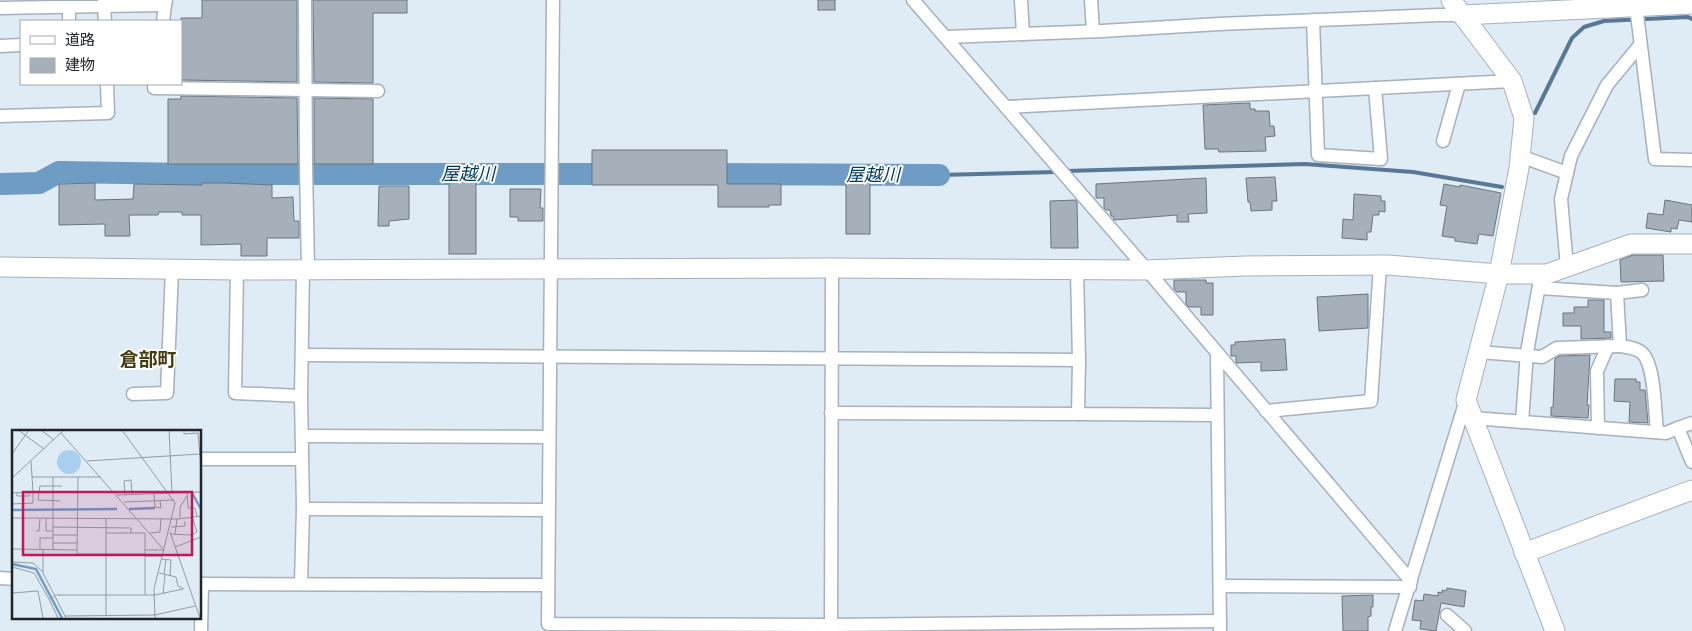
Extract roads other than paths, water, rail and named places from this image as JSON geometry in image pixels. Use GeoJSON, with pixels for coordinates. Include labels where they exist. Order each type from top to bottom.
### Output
{"type":"FeatureCollection","features":[{"type":"Feature","properties":{"kind":"street"},"geometry":{"type":"LineString","coordinates":[[302,584],[301,396],[306,269],[305,0]]}},
{"type":"Feature","properties":{"kind":"street"},"geometry":{"type":"LineString","coordinates":[[553,0],[548,624],[831,628],[1220,626],[1217,354]]}},
{"type":"Feature","properties":{"kind":"street"},"geometry":{"type":"LineString","coordinates":[[913,0],[1147,270],[1410,584]]}},
{"type":"Feature","properties":{"kind":"street"},"geometry":{"type":"LineString","coordinates":[[1021,0],[1023,34]]}},
{"type":"Feature","properties":{"kind":"street"},"geometry":{"type":"LineString","coordinates":[[1091,0],[1093,31]]}},
{"type":"Feature","properties":{"kind":"street"},"geometry":{"type":"LineString","coordinates":[[1395,631],[1466,400],[1499,274],[1520,156],[1524,118],[1512,81],[1451,0]]}},
{"type":"Feature","properties":{"kind":"street"},"geometry":{"type":"LineString","coordinates":[[0,8],[166,2],[163,20]]}},
{"type":"Feature","properties":{"kind":"street"},"geometry":{"type":"LineString","coordinates":[[104,3],[105,20]]}},
{"type":"Feature","properties":{"kind":"street"},"geometry":{"type":"LineString","coordinates":[[946,37],[1462,15],[1488,7],[1636,9],[1692,4]]}},
{"type":"Feature","properties":{"kind":"street"},"geometry":{"type":"LineString","coordinates":[[69,7],[69,20]]}},
{"type":"Feature","properties":{"kind":"street"},"geometry":{"type":"LineString","coordinates":[[1636,9],[1655,159],[1692,160]]}},
{"type":"Feature","properties":{"kind":"street"},"geometry":{"type":"LineString","coordinates":[[1314,20],[1318,155],[1381,159],[1375,88]]}},
{"type":"Feature","properties":{"kind":"street"},"geometry":{"type":"LineString","coordinates":[[0,46],[20,45]]}},
{"type":"Feature","properties":{"kind":"street"},"geometry":{"type":"LineString","coordinates":[[1567,267],[1561,199],[1571,156],[1607,85],[1640,45]]}},
{"type":"Feature","properties":{"kind":"street"},"geometry":{"type":"LineString","coordinates":[[1006,108],[1512,81]]}},
{"type":"Feature","properties":{"kind":"street"},"geometry":{"type":"LineString","coordinates":[[1443,141],[1459,84]]}},
{"type":"Feature","properties":{"kind":"street"},"geometry":{"type":"LineString","coordinates":[[0,116],[108,113],[107,85]]}},
{"type":"Feature","properties":{"kind":"street"},"geometry":{"type":"LineString","coordinates":[[154,85],[154,88],[378,91]]}},
{"type":"Feature","properties":{"kind":"street"},"geometry":{"type":"LineString","coordinates":[[1520,156],[1567,173]]}},
{"type":"Feature","properties":{"kind":"street"},"geometry":{"type":"LineString","coordinates":[[1522,422],[1527,356],[1540,281],[1547,274],[1631,244],[1692,244]]}},
{"type":"Feature","properties":{"kind":"street"},"geometry":{"type":"LineString","coordinates":[[1266,411],[1371,401],[1380,265]]}},
{"type":"Feature","properties":{"kind":"street"},"geometry":{"type":"LineString","coordinates":[[0,267],[237,270],[551,268],[1147,270],[1245,266],[1380,265],[1499,274],[1618,293],[1642,290]]}},
{"type":"Feature","properties":{"kind":"street"},"geometry":{"type":"LineString","coordinates":[[831,628],[832,268]]}},
{"type":"Feature","properties":{"kind":"street"},"geometry":{"type":"LineString","coordinates":[[134,394],[168,393],[172,269]]}},
{"type":"Feature","properties":{"kind":"street"},"geometry":{"type":"LineString","coordinates":[[237,270],[235,393],[301,396]]}},
{"type":"Feature","properties":{"kind":"street"},"geometry":{"type":"LineString","coordinates":[[1077,270],[1078,414]]}},
{"type":"Feature","properties":{"kind":"street"},"geometry":{"type":"LineString","coordinates":[[1598,428],[1596,371],[1614,346],[1618,293]]}},
{"type":"Feature","properties":{"kind":"street"},"geometry":{"type":"LineString","coordinates":[[1479,352],[1542,358],[1558,348],[1614,346],[1634,348],[1642,353],[1651,370],[1657,432]]}},
{"type":"Feature","properties":{"kind":"street"},"geometry":{"type":"LineString","coordinates":[[302,355],[1079,360]]}},
{"type":"Feature","properties":{"kind":"street"},"geometry":{"type":"LineString","coordinates":[[1466,400],[1555,631]]}},
{"type":"Feature","properties":{"kind":"street"},"geometry":{"type":"LineString","coordinates":[[831,413],[1217,415]]}},
{"type":"Feature","properties":{"kind":"street"},"geometry":{"type":"LineString","coordinates":[[1472,418],[1666,433],[1692,422]]}},
{"type":"Feature","properties":{"kind":"street"},"geometry":{"type":"LineString","coordinates":[[1678,428],[1692,462]]}},
{"type":"Feature","properties":{"kind":"street"},"geometry":{"type":"LineString","coordinates":[[302,436],[549,437]]}},
{"type":"Feature","properties":{"kind":"street"},"geometry":{"type":"LineString","coordinates":[[201,459],[302,458]]}},
{"type":"Feature","properties":{"kind":"street"},"geometry":{"type":"LineString","coordinates":[[1524,552],[1692,490]]}},
{"type":"Feature","properties":{"kind":"street"},"geometry":{"type":"LineString","coordinates":[[303,509],[548,510]]}},
{"type":"Feature","properties":{"kind":"street"},"geometry":{"type":"LineString","coordinates":[[201,631],[201,584],[548,585]]}},
{"type":"Feature","properties":{"kind":"street"},"geometry":{"type":"LineString","coordinates":[[1220,586],[1410,584]]}},
{"type":"Feature","properties":{"kind":"street"},"geometry":{"type":"LineString","coordinates":[[1447,615],[1465,631]]}},
{"type":"Feature","properties":{"kind":"waterway"},"geometry":{"type":"LineString","coordinates":[[1535,113],[1572,38],[1584,27],[1604,21],[1688,17],[1692,19]]}},
{"type":"Feature","properties":{"kind":"waterway"},"geometry":{"type":"LineString","coordinates":[[1066,171],[1305,164],[1413,172],[1502,187]]}},
{"type":"Feature","properties":{"kind":"waterway","name":"屋越川"},"geometry":{"type":"LineString","coordinates":[[0,184],[39,183],[59,172],[190,174],[623,174]]}},
{"type":"Feature","properties":{"kind":"waterway"},"geometry":{"type":"LineString","coordinates":[[939,175],[1057,172]]}},
{"type":"Feature","properties":{"kind":"waterway","name":"屋越川"},"geometry":{"type":"LineString","coordinates":[[698,174],[939,175]]}},
{"type":"Feature","properties":{"kind":"district","name":"倉部町"},"geometry":{"type":"Point","coordinates":[148,359]}}]}
